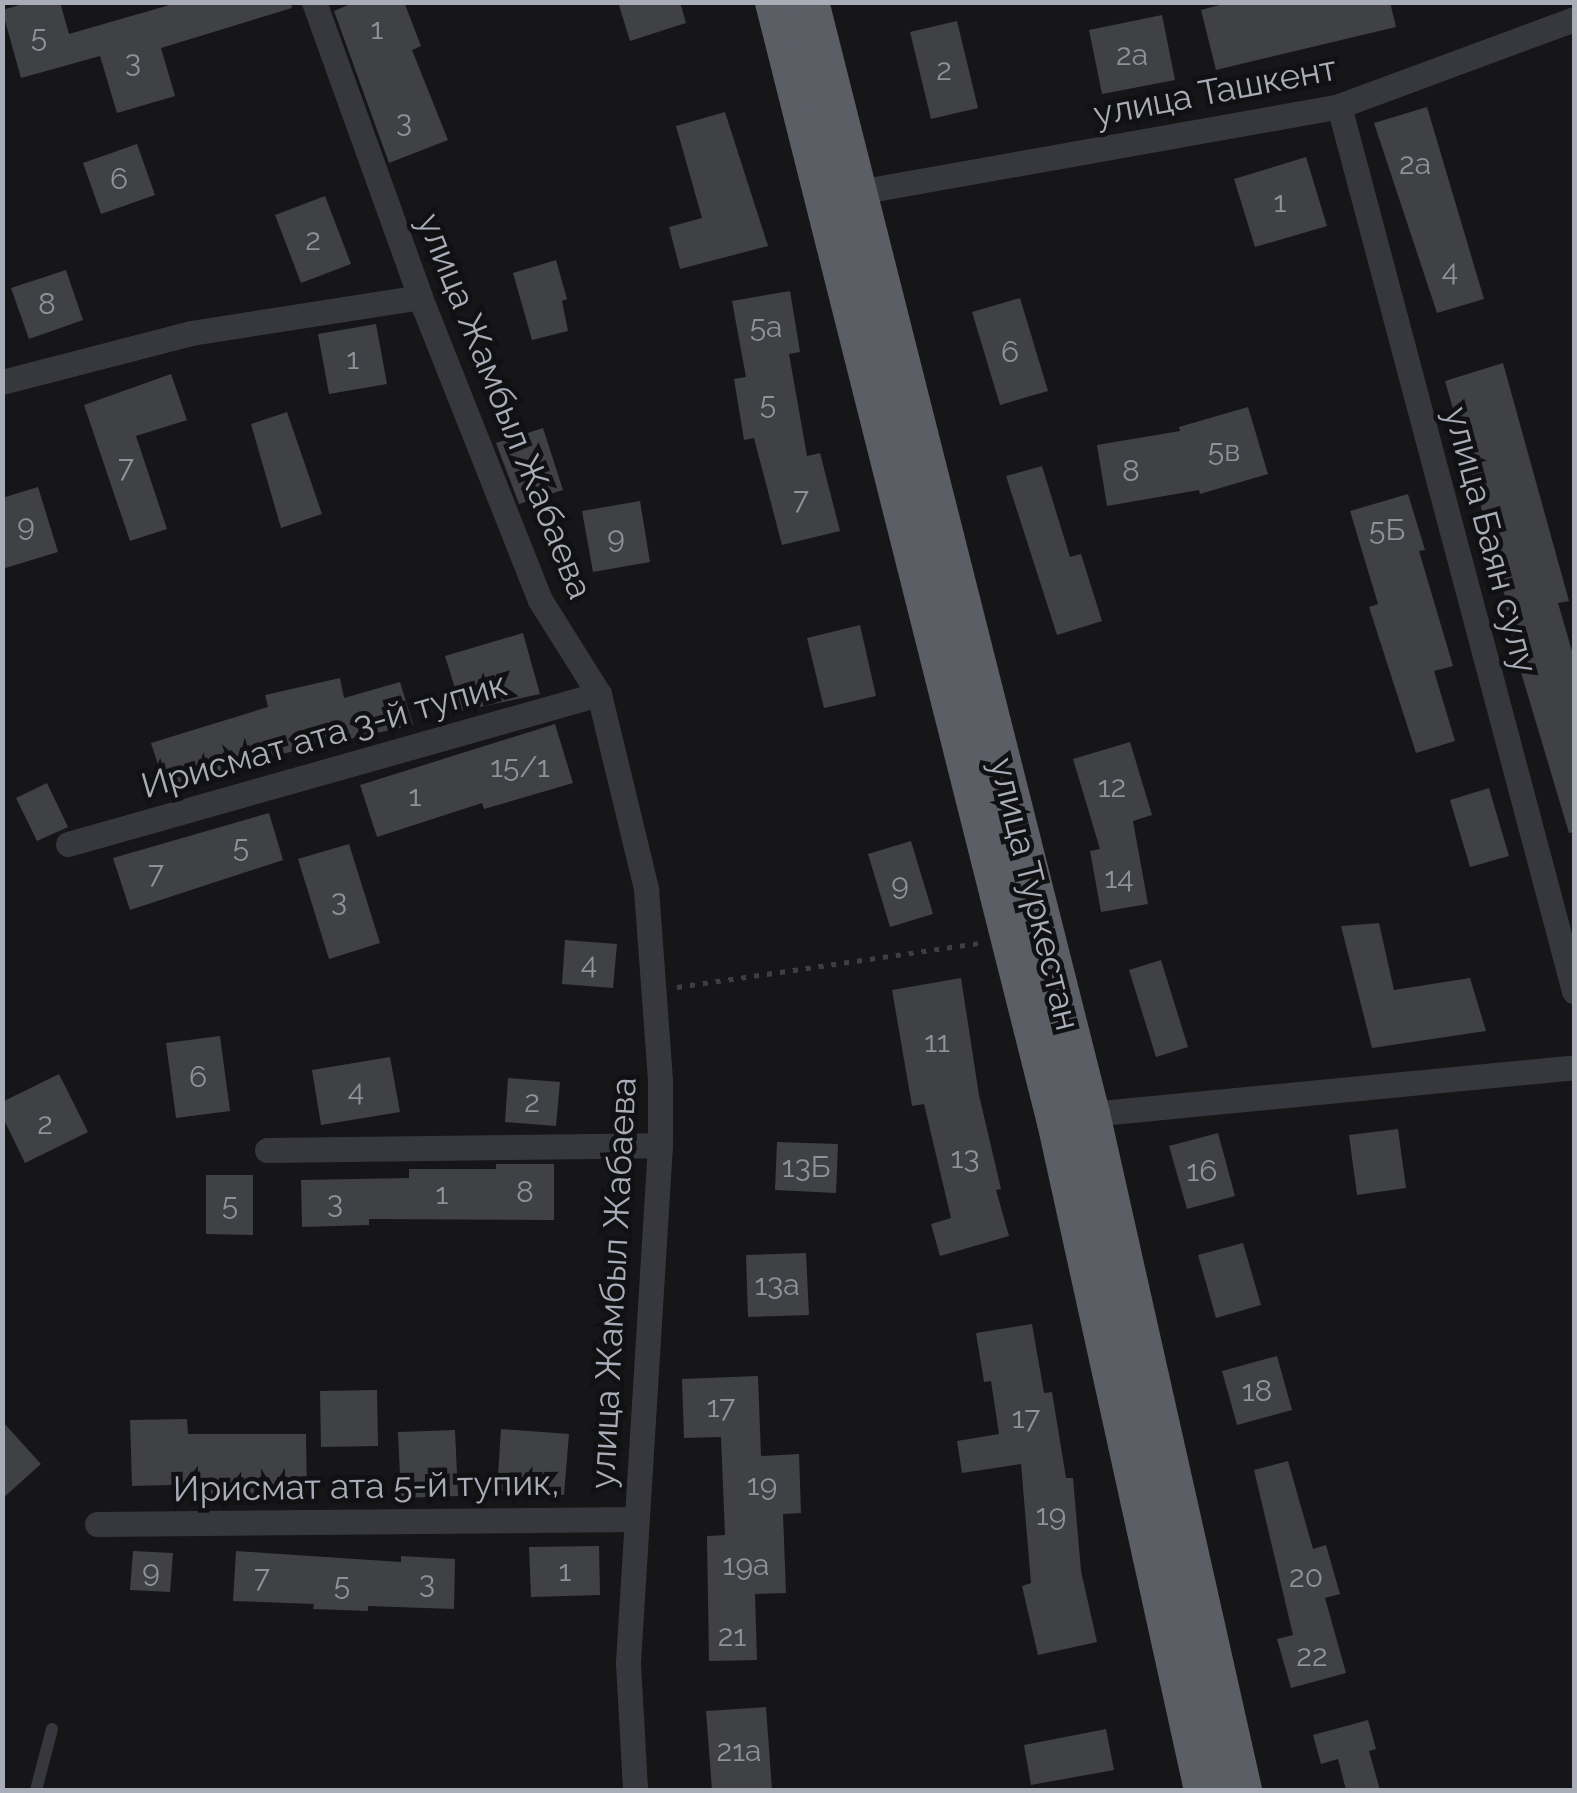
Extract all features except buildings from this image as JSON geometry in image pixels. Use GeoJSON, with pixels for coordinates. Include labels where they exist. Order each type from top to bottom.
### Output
{"type":"FeatureCollection","features":[{"type":"Feature","properties":{"kind":"highway","name":"улица Туркестан"},"geometry":{"type":"LineString","coordinates":[[775,2],[1057,1122],[1204,1790]]}},
{"type":"Feature","properties":{"kind":"highway","name":"улица Туркестан"},"geometry":{"type":"LineString","coordinates":[[808,2],[1090,1114],[1242,1790]]}},
{"type":"Feature","properties":{"kind":"street","name":"улица Жамбыл Жабаева"},"geometry":{"type":"LineString","coordinates":[[314,2],[420,297],[540,600],[599,694],[646,889],[660,1145],[628,1662],[635,1790]]}},
{"type":"Feature","properties":{"kind":"street","name":"улица Ташкент"},"geometry":{"type":"LineString","coordinates":[[858,192],[1339,106],[1574,19]]}},
{"type":"Feature","properties":{"kind":"street","name":"улица Баян сулу"},"geometry":{"type":"LineString","coordinates":[[1339,106],[1574,991]]}},
{"type":"Feature","properties":{"kind":"street"},"geometry":{"type":"LineString","coordinates":[[2,382],[191,333],[420,297]]}},
{"type":"Feature","properties":{"kind":"street","name":"Ирисмат ата 3-й тупик"},"geometry":{"type":"LineString","coordinates":[[68,844],[599,694]]}},
{"type":"Feature","properties":{"kind":"street"},"geometry":{"type":"LineString","coordinates":[[1090,1114],[1574,1067]]}},
{"type":"Feature","properties":{"kind":"street"},"geometry":{"type":"LineString","coordinates":[[266,1150],[660,1145]]}},
{"type":"Feature","properties":{"kind":"street","name":"Ирисмат ата 5-й тупик,"},"geometry":{"type":"LineString","coordinates":[[97,1524],[636,1519]]}},
{"type":"Feature","properties":{"kind":"lane"},"geometry":{"type":"LineString","coordinates":[[36,1790],[52,1729]]}},
{"type":"Feature","properties":{"kind":"path"},"geometry":{"type":"LineString","coordinates":[[654,990],[1010,938]]}}]}
